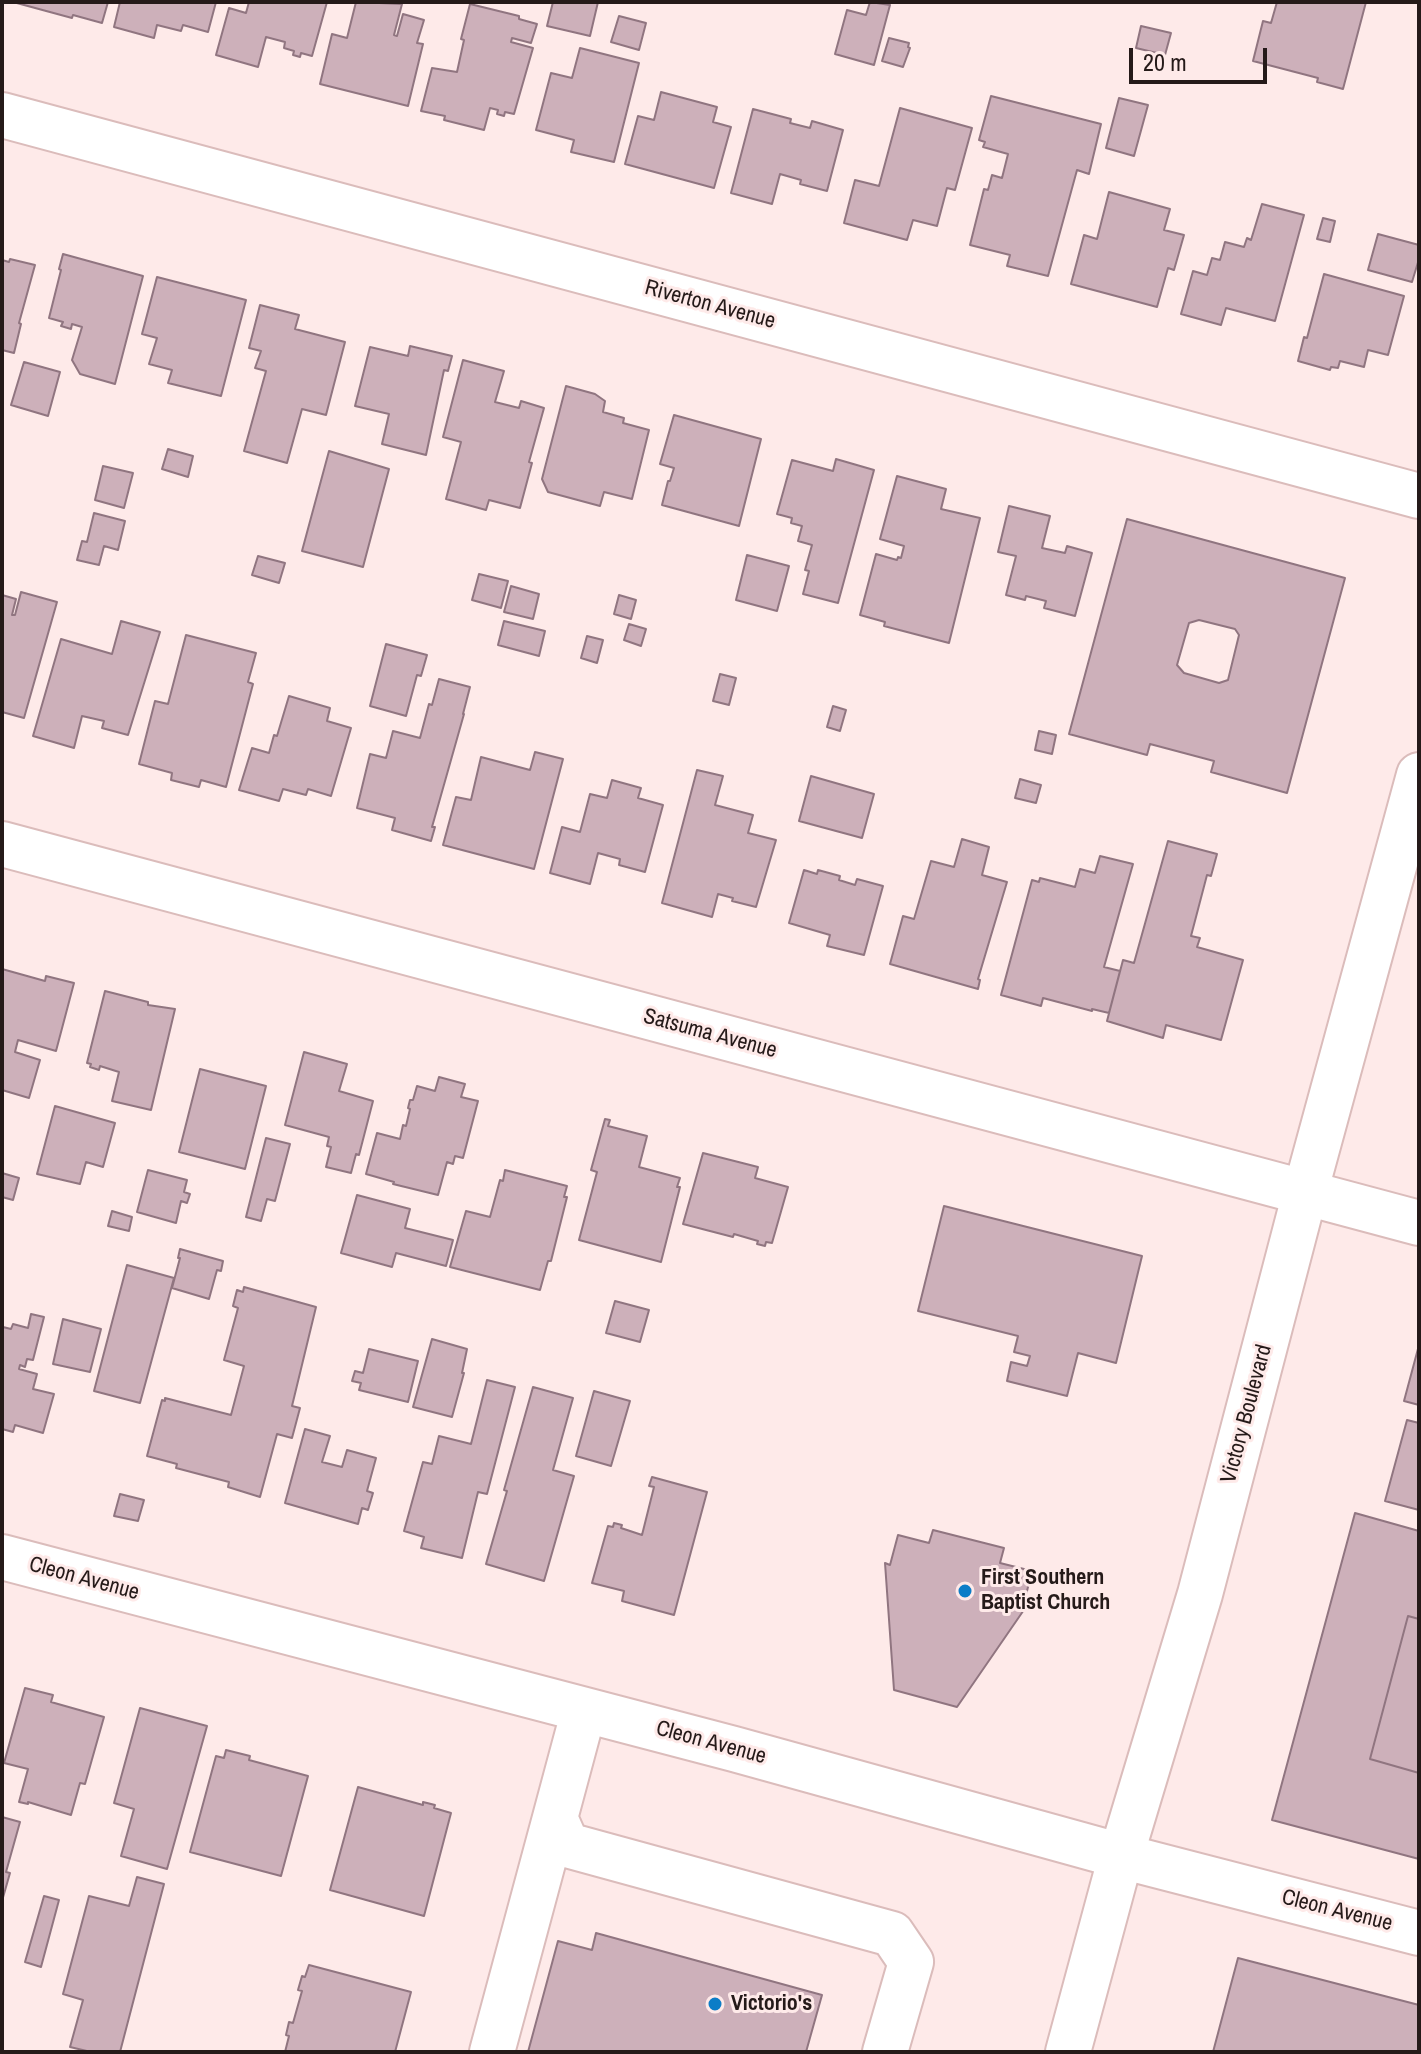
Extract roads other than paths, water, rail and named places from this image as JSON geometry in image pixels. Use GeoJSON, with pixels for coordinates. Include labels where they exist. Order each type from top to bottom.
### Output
{"type":"FeatureCollection","features":[{"type":"Feature","properties":{"kind":"street","name":"Riverton Avenue"},"geometry":{"type":"LineString","coordinates":[[2,115],[1419,496]]}},
{"type":"Feature","properties":{"kind":"street","name":"Victory Boulevard"},"geometry":{"type":"LineString","coordinates":[[1068,2052],[1121,1856],[1200,1594],[1419,775]]}},
{"type":"Feature","properties":{"kind":"street","name":"Satsuma Avenue"},"geometry":{"type":"LineString","coordinates":[[2,844],[1419,1223]]}},
{"type":"Feature","properties":{"kind":"street","name":"Cleon Avenue"},"geometry":{"type":"LineString","coordinates":[[2,1557],[1419,1933]]}},
{"type":"Feature","properties":{"kind":"street"},"geometry":{"type":"LineString","coordinates":[[492,2052],[584,1710]]}},
{"type":"Feature","properties":{"kind":"street"},"geometry":{"type":"LineString","coordinates":[[555,1818],[567,1845],[892,1934],[911,1962],[885,2052]]}},
{"type":"Feature","properties":{"kind":"place","name":"First Southern Baptist Church"},"geometry":{"type":"Point","coordinates":[965,1591]}},
{"type":"Feature","properties":{"kind":"place","name":"Victorio's"},"geometry":{"type":"Point","coordinates":[715,2004]}}]}
